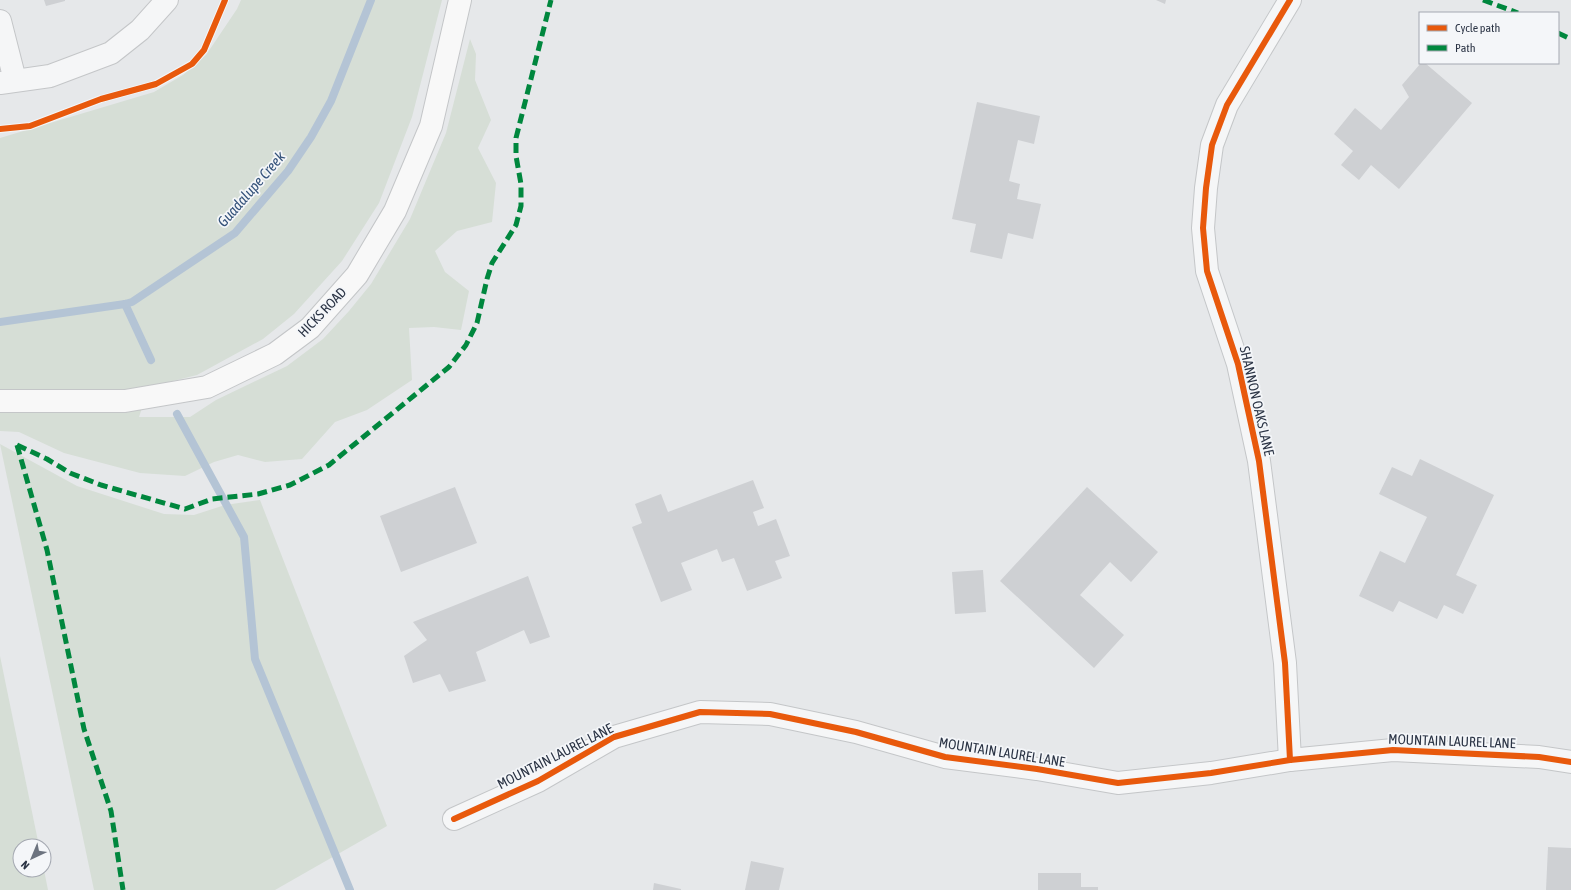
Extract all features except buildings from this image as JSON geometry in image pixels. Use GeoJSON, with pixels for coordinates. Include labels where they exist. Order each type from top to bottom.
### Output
{"type":"FeatureCollection","features":[{"type":"Feature","properties":{"kind":"street"},"geometry":{"type":"LineString","coordinates":[[0,21],[8,82],[50,76],[110,53],[140,30],[167,0]]}},
{"type":"Feature","properties":{"kind":"street","name":"HICKS ROAD"},"geometry":{"type":"LineString","coordinates":[[0,401],[125,401],[208,387],[275,354],[310,328],[357,275],[395,211],[431,126],[460,0]]}},
{"type":"Feature","properties":{"kind":"street","name":"SHANNON OAKS LANE"},"geometry":{"type":"LineString","coordinates":[[1290,0],[1227,105],[1212,145],[1206,188],[1203,228],[1207,271],[1238,364],[1259,461],[1285,663],[1290,760]]}},
{"type":"Feature","properties":{"kind":"street","name":"MOUNTAIN LAUREL LANE"},"geometry":{"type":"LineString","coordinates":[[454,819],[538,781],[614,737],[700,712],[770,714],[856,732],[945,758],[1037,769],[1118,783],[1211,773],[1290,760],[1393,750],[1539,757],[1571,762]]}},
{"type":"Feature","properties":{"kind":"shaded area"},"geometry":{"type":"Polygon","coordinates":[[[241,0],[442,0],[412,117],[379,203],[342,261],[294,314],[263,339],[197,375],[149,387],[139,417],[190,417],[216,400],[287,366],[323,339],[349,311],[371,284],[410,219],[446,133],[470,39],[476,54],[475,80],[491,120],[478,148],[496,183],[492,222],[457,231],[435,251],[445,272],[469,291],[461,330],[434,327],[409,328],[412,380],[367,410],[335,422],[302,459],[265,462],[238,455],[214,462],[185,476],[140,473],[64,453],[19,432],[0,431],[0,138],[154,92],[183,75],[206,55],[237,9],[241,0]]]}},
{"type":"Feature","properties":{"kind":"shaded area"},"geometry":{"type":"Polygon","coordinates":[[[0,444],[77,486],[164,514],[194,515],[225,505],[260,500],[387,826],[275,890],[94,890],[0,444]]]}},
{"type":"Feature","properties":{"kind":"shaded area"},"geometry":{"type":"Polygon","coordinates":[[[0,656],[37,838],[12,838],[12,878],[46,878],[48,890],[0,890],[0,656]]]}},
{"type":"Feature","properties":{"kind":"waterway","name":"Guadalupe Creek"},"geometry":{"type":"LineString","coordinates":[[0,322],[132,302],[235,233],[288,171],[311,137],[331,101],[371,0]]}},
{"type":"Feature","properties":{"kind":"waterway"},"geometry":{"type":"LineString","coordinates":[[125,304],[151,360]]}},
{"type":"Feature","properties":{"kind":"waterway"},"geometry":{"type":"LineString","coordinates":[[177,414],[244,537],[255,659],[350,890]]}},
{"type":"Feature","properties":{"kind":"marked path"},"geometry":{"type":"LineString","coordinates":[[17,445],[47,459],[70,473],[101,485],[185,509],[212,499],[258,494],[290,485],[329,465],[449,367],[466,345],[477,323],[492,263],[516,225],[521,206],[521,184],[516,156],[516,138],[551,0]]}},
{"type":"Feature","properties":{"kind":"marked path"},"geometry":{"type":"LineString","coordinates":[[1483,0],[1515,12]]}},
{"type":"Feature","properties":{"kind":"marked path"},"geometry":{"type":"LineString","coordinates":[[1559,33],[1571,39]]}},
{"type":"Feature","properties":{"kind":"marked path"},"geometry":{"type":"LineString","coordinates":[[17,445],[47,550],[84,729],[111,811],[123,890]]}},
{"type":"Feature","properties":{"kind":"cycle path"},"geometry":{"type":"LineString","coordinates":[[0,129],[30,126],[101,99],[156,84],[192,64],[204,50],[225,0]]}},
{"type":"Feature","properties":{"kind":"cycle path"},"geometry":{"type":"LineString","coordinates":[[1290,0],[1227,105],[1212,145],[1206,188],[1203,228],[1207,271],[1238,364],[1259,461],[1285,663],[1290,760]]}},
{"type":"Feature","properties":{"kind":"cycle path"},"geometry":{"type":"LineString","coordinates":[[454,819],[538,781],[614,737],[700,712],[770,714],[856,732],[945,757],[1037,769],[1118,783],[1211,773],[1290,760],[1393,750],[1539,757],[1571,762]]}}]}
